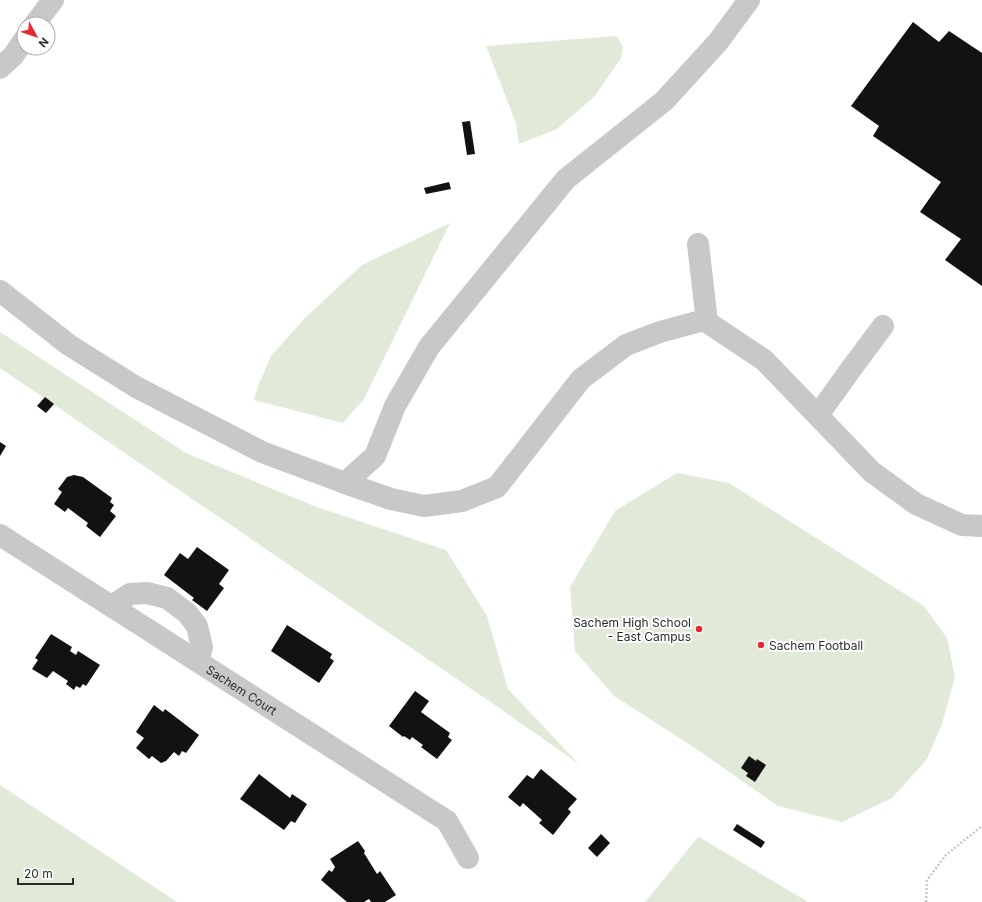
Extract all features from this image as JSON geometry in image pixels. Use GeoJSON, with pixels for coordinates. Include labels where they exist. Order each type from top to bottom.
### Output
{"type":"FeatureCollection","features":[{"type":"Feature","properties":{"kind":"street"},"geometry":{"type":"LineString","coordinates":[[41,16],[53,0]]}},
{"type":"Feature","properties":{"kind":"street"},"geometry":{"type":"LineString","coordinates":[[345,483],[375,456],[395,406],[429,347],[566,180],[664,101],[718,42],[749,0]]}},
{"type":"Feature","properties":{"kind":"street"},"geometry":{"type":"LineString","coordinates":[[0,68],[16,52]]}},
{"type":"Feature","properties":{"kind":"street"},"geometry":{"type":"LineString","coordinates":[[698,244],[707,322]]}},
{"type":"Feature","properties":{"kind":"street"},"geometry":{"type":"LineString","coordinates":[[0,291],[69,345],[136,387],[262,452],[391,499],[424,506],[462,501],[497,487],[581,379],[626,345],[660,332],[704,320],[764,360],[872,472],[916,504],[962,525],[982,526]]}},
{"type":"Feature","properties":{"kind":"street"},"geometry":{"type":"LineString","coordinates":[[818,415],[883,326]]}},
{"type":"Feature","properties":{"kind":"street","name":"Sachem Court"},"geometry":{"type":"LineString","coordinates":[[0,534],[447,821],[468,858]]}},
{"type":"Feature","properties":{"kind":"street"},"geometry":{"type":"LineString","coordinates":[[112,606],[130,594],[147,593],[167,598],[187,613],[197,626],[202,647],[198,661]]}},
{"type":"Feature","properties":{"kind":"path"},"geometry":{"type":"LineString","coordinates":[[926,902],[927,880],[946,855],[982,826]]}},
{"type":"Feature","properties":{"kind":"green space"},"geometry":{"type":"Polygon","coordinates":[[[617,36],[623,48],[621,58],[595,96],[557,129],[519,144],[516,123],[486,46],[617,36]]]}},
{"type":"Feature","properties":{"kind":"green space"},"geometry":{"type":"Polygon","coordinates":[[[450,223],[364,399],[343,423],[254,400],[258,386],[271,356],[305,318],[362,265],[450,223]]]}},
{"type":"Feature","properties":{"kind":"green space"},"geometry":{"type":"Polygon","coordinates":[[[0,332],[186,453],[314,506],[446,550],[487,616],[508,689],[579,764],[495,705],[0,368],[0,332]]]}},
{"type":"Feature","properties":{"kind":"green space","name":"Sachem Football"},"geometry":{"type":"Polygon","coordinates":[[[677,473],[729,483],[924,606],[947,638],[955,677],[942,724],[927,759],[892,798],[842,822],[778,806],[695,748],[614,696],[575,651],[570,587],[615,511],[677,473]]]}},
{"type":"Feature","properties":{"kind":"green space"},"geometry":{"type":"Polygon","coordinates":[[[0,785],[177,902],[0,902],[0,785]]]}},
{"type":"Feature","properties":{"kind":"green space"},"geometry":{"type":"Polygon","coordinates":[[[699,837],[808,902],[645,902],[699,837]]]}},
{"type":"Feature","properties":{"kind":"building"},"geometry":{"type":"Polygon","coordinates":[[[913,22],[939,42],[949,31],[982,53],[982,286],[945,260],[961,239],[920,212],[941,182],[873,136],[879,126],[851,106],[913,22]]]}},
{"type":"Feature","properties":{"kind":"building"},"geometry":{"type":"Polygon","coordinates":[[[470,121],[475,154],[467,155],[462,122],[470,121]]]}},
{"type":"Feature","properties":{"kind":"building"},"geometry":{"type":"Polygon","coordinates":[[[449,182],[451,189],[426,194],[424,188],[449,182]]]}},
{"type":"Feature","properties":{"kind":"building"},"geometry":{"type":"Polygon","coordinates":[[[45,397],[54,404],[46,413],[37,406],[45,397]]]}},
{"type":"Feature","properties":{"kind":"building"},"geometry":{"type":"Polygon","coordinates":[[[0,442],[6,446],[0,456],[0,442]]]}},
{"type":"Feature","properties":{"kind":"building"},"geometry":{"type":"Polygon","coordinates":[[[74,475],[83,477],[112,498],[110,502],[114,505],[110,511],[116,516],[100,537],[86,526],[88,523],[68,508],[65,512],[54,504],[62,492],[58,489],[67,477],[74,475]]]}},
{"type":"Feature","properties":{"kind":"building"},"geometry":{"type":"Polygon","coordinates":[[[197,547],[229,570],[219,584],[224,588],[207,611],[192,600],[194,598],[164,575],[180,553],[188,559],[197,547]]]}},
{"type":"Feature","properties":{"kind":"building"},"geometry":{"type":"Polygon","coordinates":[[[287,625],[332,654],[330,658],[334,661],[319,683],[271,651],[287,625]]]}},
{"type":"Feature","properties":{"kind":"building"},"geometry":{"type":"Polygon","coordinates":[[[51,634],[72,647],[70,651],[76,655],[78,651],[100,665],[86,686],[83,684],[80,688],[76,686],[74,690],[66,684],[68,681],[53,671],[47,678],[32,669],[38,660],[35,658],[51,634]]]}},
{"type":"Feature","properties":{"kind":"building"},"geometry":{"type":"Polygon","coordinates":[[[415,691],[429,701],[421,712],[450,733],[448,737],[452,740],[437,759],[421,747],[423,745],[412,737],[410,740],[404,736],[403,737],[389,726],[415,691]]]}},
{"type":"Feature","properties":{"kind":"building"},"geometry":{"type":"Polygon","coordinates":[[[154,705],[163,712],[165,709],[199,735],[186,753],[182,751],[179,756],[174,752],[166,761],[161,763],[152,756],[149,759],[136,748],[144,738],[136,732],[154,705]]]}},
{"type":"Feature","properties":{"kind":"building"},"geometry":{"type":"Polygon","coordinates":[[[749,756],[766,765],[755,782],[746,776],[748,773],[741,768],[749,756]]]}},
{"type":"Feature","properties":{"kind":"building"},"geometry":{"type":"Polygon","coordinates":[[[541,769],[577,799],[568,809],[571,812],[553,835],[539,823],[542,820],[523,803],[520,807],[508,797],[527,775],[533,779],[541,769]]]}},
{"type":"Feature","properties":{"kind":"building"},"geometry":{"type":"Polygon","coordinates":[[[259,774],[290,798],[292,794],[307,804],[295,823],[291,821],[284,830],[240,799],[259,774]]]}},
{"type":"Feature","properties":{"kind":"building"},"geometry":{"type":"Polygon","coordinates":[[[737,824],[765,842],[761,848],[733,830],[737,824]]]}},
{"type":"Feature","properties":{"kind":"building"},"geometry":{"type":"Polygon","coordinates":[[[601,834],[610,843],[597,857],[588,848],[601,834]]]}},
{"type":"Feature","properties":{"kind":"building"},"geometry":{"type":"Polygon","coordinates":[[[358,841],[377,874],[380,871],[396,895],[385,902],[371,902],[369,899],[364,902],[347,902],[321,880],[329,870],[332,872],[335,867],[330,859],[358,841]]]}},
{"type":"Feature","properties":{"kind":"place","name":"Sachem High School - East Campus"},"geometry":{"type":"Point","coordinates":[699,629]}},
{"type":"Feature","properties":{"kind":"place","name":"Sachem Football"},"geometry":{"type":"Point","coordinates":[761,645]}}]}
